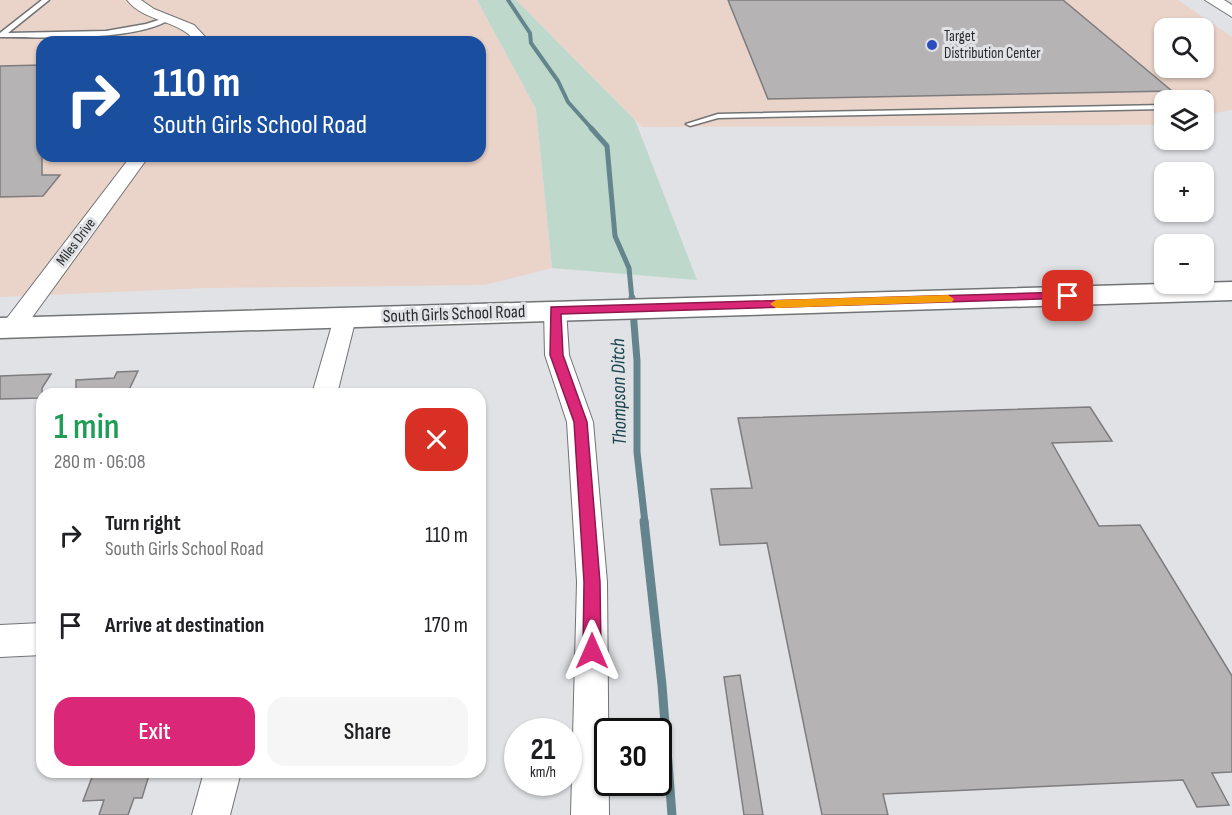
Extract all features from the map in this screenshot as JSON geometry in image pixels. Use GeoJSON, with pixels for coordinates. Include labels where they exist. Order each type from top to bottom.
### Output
{"type":"FeatureCollection","features":[{"type":"Feature","properties":{"kind":"main road","name":"South Girls School Road"},"geometry":{"type":"LineString","coordinates":[[6,328],[1232,291]]}},
{"type":"Feature","properties":{"kind":"street"},"geometry":{"type":"LineString","coordinates":[[133,0],[144,10],[191,29],[197,36]]}},
{"type":"Feature","properties":{"kind":"street"},"geometry":{"type":"LineString","coordinates":[[1214,0],[1232,12]]}},
{"type":"Feature","properties":{"kind":"street","name":"Miles Drive"},"geometry":{"type":"LineString","coordinates":[[6,328],[136,162]]}},
{"type":"Feature","properties":{"kind":"street"},"geometry":{"type":"LineString","coordinates":[[555,310],[557,355],[580,422],[591,571],[590,815]]}},
{"type":"Feature","properties":{"kind":"street"},"geometry":{"type":"LineString","coordinates":[[326,388],[345,318]]}},
{"type":"Feature","properties":{"kind":"street"},"geometry":{"type":"LineString","coordinates":[[0,641],[36,639]]}},
{"type":"Feature","properties":{"kind":"street"},"geometry":{"type":"LineString","coordinates":[[211,815],[220,778]]}},
{"type":"Feature","properties":{"kind":"lane"},"geometry":{"type":"LineString","coordinates":[[0,35],[46,0]]}},
{"type":"Feature","properties":{"kind":"lane"},"geometry":{"type":"LineString","coordinates":[[0,35],[118,33],[144,28],[168,19]]}},
{"type":"Feature","properties":{"kind":"lane"},"geometry":{"type":"LineString","coordinates":[[690,124],[718,116],[1154,107]]}},
{"type":"Feature","properties":{"kind":"shaded area"},"geometry":{"type":"Polygon","coordinates":[[[0,0],[477,0],[536,109],[552,268],[485,285],[205,288],[0,297],[0,0]]]}},
{"type":"Feature","properties":{"kind":"shaded area","name":"Target Distribution Center"},"geometry":{"type":"Polygon","coordinates":[[[516,0],[1178,0],[1204,18],[1154,18],[1154,78],[1214,78],[1214,25],[1232,37],[1232,110],[1214,113],[1214,90],[1154,90],[1153,125],[642,127],[516,0]]]}},
{"type":"Feature","properties":{"kind":"green space"},"geometry":{"type":"Polygon","coordinates":[[[477,0],[516,0],[635,120],[697,280],[552,268],[536,109],[477,0]]]}},
{"type":"Feature","properties":{"kind":"building","name":"Target Distribution Center"},"geometry":{"type":"Polygon","coordinates":[[[728,0],[1063,0],[1171,90],[1154,91],[768,99],[728,0]]]}},
{"type":"Feature","properties":{"kind":"building"},"geometry":{"type":"Polygon","coordinates":[[[36,65],[36,162],[42,162],[42,175],[60,175],[43,196],[0,197],[0,66],[36,65]]]}},
{"type":"Feature","properties":{"kind":"building"},"geometry":{"type":"Polygon","coordinates":[[[138,371],[130,388],[76,388],[76,380],[114,378],[117,372],[138,371]]]}},
{"type":"Feature","properties":{"kind":"building"},"geometry":{"type":"Polygon","coordinates":[[[51,374],[42,388],[36,388],[36,398],[0,399],[0,376],[51,374]]]}},
{"type":"Feature","properties":{"kind":"building"},"geometry":{"type":"Polygon","coordinates":[[[1090,407],[1112,441],[1052,443],[1099,526],[1140,525],[1232,676],[1232,772],[1212,773],[1229,805],[1197,807],[1183,780],[883,794],[888,815],[822,815],[767,543],[720,545],[711,489],[752,488],[738,418],[1090,407]]]}},
{"type":"Feature","properties":{"kind":"building"},"geometry":{"type":"Polygon","coordinates":[[[740,675],[763,815],[744,815],[724,677],[740,675]]]}},
{"type":"Feature","properties":{"kind":"building"},"geometry":{"type":"Polygon","coordinates":[[[92,778],[148,778],[142,798],[134,798],[128,815],[99,815],[104,800],[83,801],[92,778]]]}},
{"type":"Feature","properties":{"kind":"waterway","name":"Thompson Ditch"},"geometry":{"type":"LineString","coordinates":[[508,0],[530,33],[531,43],[558,81],[568,102],[593,130]]}},
{"type":"Feature","properties":{"kind":"waterway","name":"Thompson Ditch"},"geometry":{"type":"LineString","coordinates":[[591,128],[607,146],[615,236],[629,268],[632,300]]}},
{"type":"Feature","properties":{"kind":"waterway","name":"Thompson Ditch"},"geometry":{"type":"LineString","coordinates":[[632,298],[637,361],[637,452],[645,523]]}},
{"type":"Feature","properties":{"kind":"waterway","name":"Thompson Ditch"},"geometry":{"type":"LineString","coordinates":[[644,521],[662,685],[672,815]]}},
{"type":"Feature","properties":{"kind":"slow traffic"},"geometry":{"type":"LineString","coordinates":[[776,304],[948,299]]}},
{"type":"Feature","properties":{"kind":"place","name":"Target Distribution Center"},"geometry":{"type":"Point","coordinates":[932,45]}},
{"type":"Feature","properties":{"kind":"route"},"geometry":{"type":"LineString","coordinates":[[592,651],[592,582],[580,422],[557,355],[555,310],[1068,296]]}}]}
